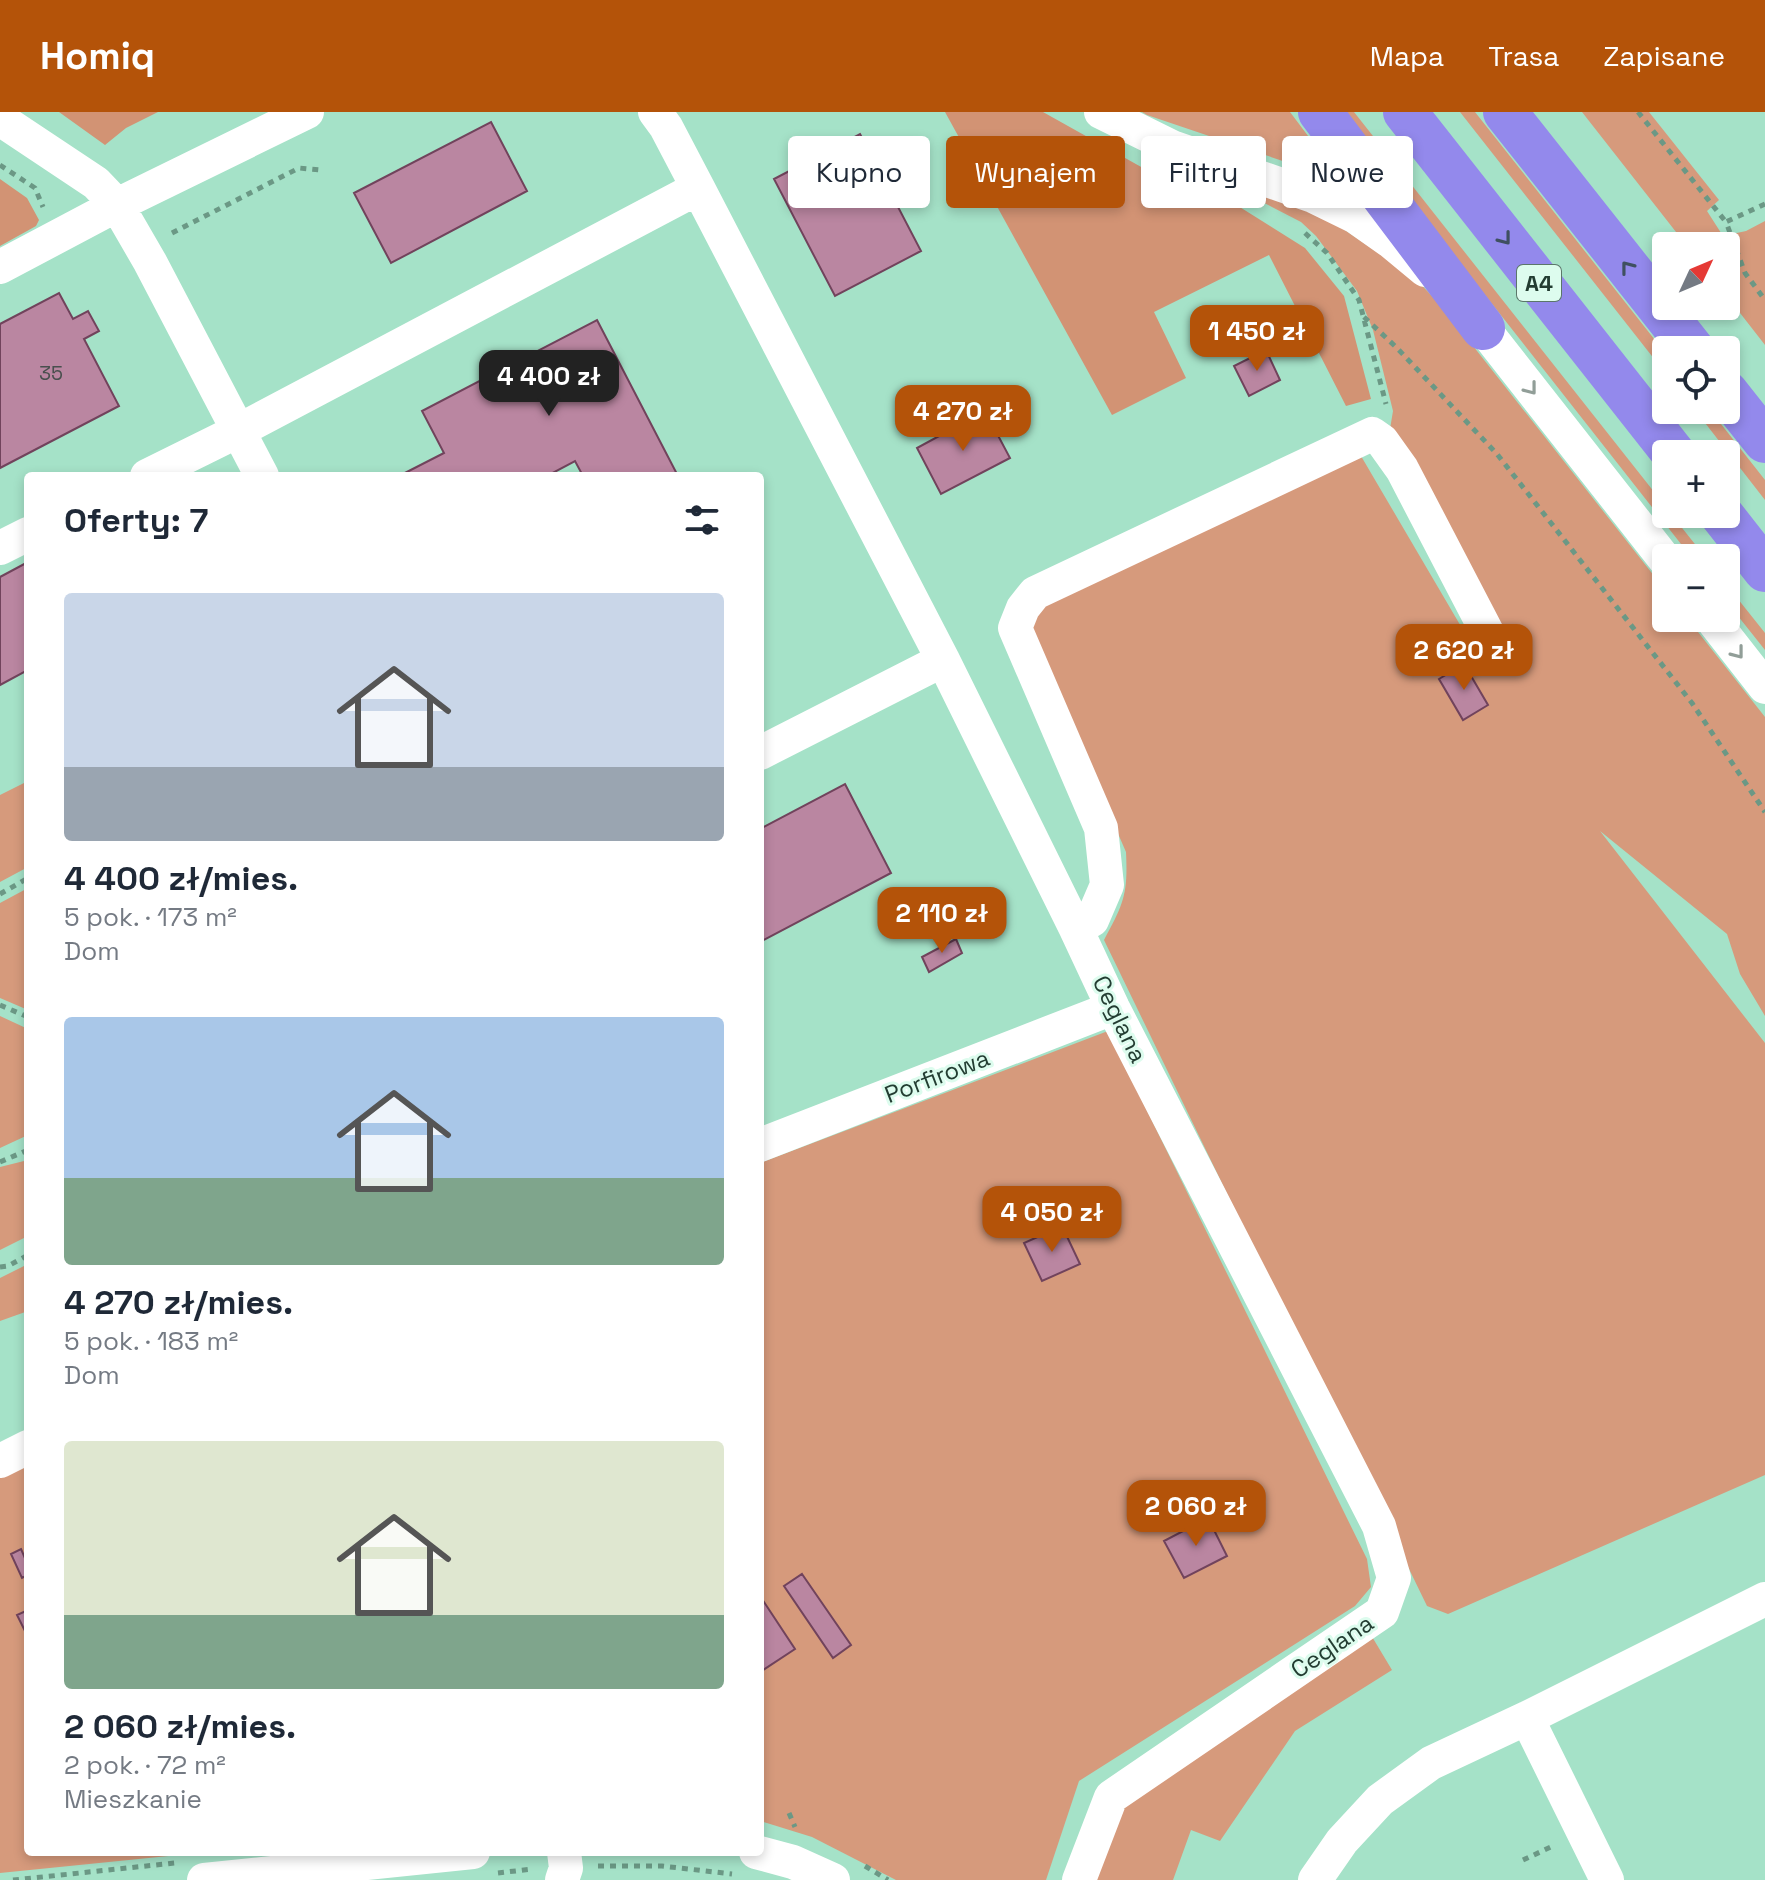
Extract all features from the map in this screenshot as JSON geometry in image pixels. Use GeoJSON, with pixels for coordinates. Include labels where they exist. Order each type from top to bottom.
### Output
{"type":"FeatureCollection","features":[{"type":"Feature","properties":{"kind":"highway"},"geometry":{"type":"LineString","coordinates":[[1320,112],[1483,328]]}},
{"type":"Feature","properties":{"kind":"highway","name":"A4"},"geometry":{"type":"LineString","coordinates":[[1405,112],[1663,440]]}},
{"type":"Feature","properties":{"kind":"highway"},"geometry":{"type":"LineString","coordinates":[[1505,112],[1682,336]]}},
{"type":"Feature","properties":{"kind":"highway"},"geometry":{"type":"LineString","coordinates":[[1740,410],[1765,441]]}},
{"type":"Feature","properties":{"kind":"highway"},"geometry":{"type":"LineString","coordinates":[[1732,528],[1765,570]]}},
{"type":"Feature","properties":{"kind":"street"},"geometry":{"type":"LineString","coordinates":[[0,267],[117,205],[307,112]]}},
{"type":"Feature","properties":{"kind":"street","name":"Ceglana"},"geometry":{"type":"LineString","coordinates":[[655,112],[698,188],[943,660],[1113,1008],[1379,1526],[1394,1578],[1382,1612],[1111,1797],[1079,1880]]}},
{"type":"Feature","properties":{"kind":"street"},"geometry":{"type":"LineString","coordinates":[[1101,112],[1172,147],[1286,185],[1356,217],[1407,254],[1483,328],[1653,544]]}},
{"type":"Feature","properties":{"kind":"street"},"geometry":{"type":"LineString","coordinates":[[0,119],[96,183],[117,205],[260,472]]}},
{"type":"Feature","properties":{"kind":"street"},"geometry":{"type":"LineString","coordinates":[[155,472],[698,188]]}},
{"type":"Feature","properties":{"kind":"street"},"geometry":{"type":"LineString","coordinates":[[1076,929],[1092,920],[1107,885],[1101,828],[1015,628],[1023,608],[1035,593],[1372,434],[1382,441],[1402,469],[1487,632]]}},
{"type":"Feature","properties":{"kind":"street"},"geometry":{"type":"LineString","coordinates":[[0,548],[24,536]]}},
{"type":"Feature","properties":{"kind":"street"},"geometry":{"type":"LineString","coordinates":[[1722,632],[1765,687]]}},
{"type":"Feature","properties":{"kind":"street"},"geometry":{"type":"LineString","coordinates":[[764,751],[943,660]]}},
{"type":"Feature","properties":{"kind":"street","name":"Porfirowa"},"geometry":{"type":"LineString","coordinates":[[764,1143],[1113,1008]]}},
{"type":"Feature","properties":{"kind":"street"},"geometry":{"type":"LineString","coordinates":[[0,1461],[24,1449]]}},
{"type":"Feature","properties":{"kind":"street"},"geometry":{"type":"LineString","coordinates":[[1315,1880],[1342,1841],[1380,1800],[1431,1763],[1765,1599]]}},
{"type":"Feature","properties":{"kind":"street"},"geometry":{"type":"LineString","coordinates":[[1527,1718],[1607,1880]]}},
{"type":"Feature","properties":{"kind":"street"},"geometry":{"type":"LineString","coordinates":[[764,1854],[793,1862],[818,1877]]}},
{"type":"Feature","properties":{"kind":"street"},"geometry":{"type":"LineString","coordinates":[[193,1871],[414,1856]]}},
{"type":"Feature","properties":{"kind":"street"},"geometry":{"type":"LineString","coordinates":[[562,1880],[566,1868],[564,1856]]}},
{"type":"Feature","properties":{"kind":"path"},"geometry":{"type":"LineString","coordinates":[[1638,112],[1726,222],[1745,273],[1765,300]]}},
{"type":"Feature","properties":{"kind":"path"},"geometry":{"type":"LineString","coordinates":[[143,249],[299,168],[320,170]]}},
{"type":"Feature","properties":{"kind":"path"},"geometry":{"type":"LineString","coordinates":[[1726,222],[1765,204]]}},
{"type":"Feature","properties":{"kind":"path"},"geometry":{"type":"LineString","coordinates":[[1298,227],[1327,253],[1359,300],[1387,410],[1382,441]]}},
{"type":"Feature","properties":{"kind":"path"},"geometry":{"type":"LineString","coordinates":[[1364,317],[1497,454],[1692,703],[1765,812]]}},
{"type":"Feature","properties":{"kind":"path"},"geometry":{"type":"LineString","coordinates":[[0,894],[24,880]]}},
{"type":"Feature","properties":{"kind":"path"},"geometry":{"type":"LineString","coordinates":[[0,1005],[24,1015]]}},
{"type":"Feature","properties":{"kind":"path"},"geometry":{"type":"LineString","coordinates":[[0,1162],[24,1152]]}},
{"type":"Feature","properties":{"kind":"path"},"geometry":{"type":"LineString","coordinates":[[0,1267],[24,1257]]}},
{"type":"Feature","properties":{"kind":"path"},"geometry":{"type":"LineString","coordinates":[[13,1880],[193,1871]]}},
{"type":"Feature","properties":{"kind":"shaded area"},"geometry":{"type":"Polygon","coordinates":[[[59,112],[158,112],[126,128],[105,145],[59,112]]]}},
{"type":"Feature","properties":{"kind":"shaded area"},"geometry":{"type":"Polygon","coordinates":[[[945,112],[1043,112],[1086,136],[958,136],[945,112]]]}},
{"type":"Feature","properties":{"kind":"shaded area"},"geometry":{"type":"Polygon","coordinates":[[[1142,112],[1290,112],[1308,136],[1282,136],[1282,161],[1266,155],[1266,136],[1209,136],[1142,112]]]}},
{"type":"Feature","properties":{"kind":"shaded area"},"geometry":{"type":"Polygon","coordinates":[[[1341,112],[1354,112],[1373,136],[1360,136],[1341,112]]]}},
{"type":"Feature","properties":{"kind":"shaded area"},"geometry":{"type":"Polygon","coordinates":[[[1460,112],[1475,112],[1652,336],[1652,356],[1460,112]]]}},
{"type":"Feature","properties":{"kind":"shaded area"},"geometry":{"type":"Polygon","coordinates":[[[1582,112],[1649,112],[1719,200],[1707,211],[1720,232],[1676,232],[1582,112]]]}},
{"type":"Feature","properties":{"kind":"shaded area"},"geometry":{"type":"Polygon","coordinates":[[[1125,158],[1141,167],[1141,208],[1241,208],[1305,248],[1344,296],[1371,399],[1346,406],[1269,255],[1154,312],[1186,378],[1112,415],[998,208],[1125,208],[1125,158]]]}},
{"type":"Feature","properties":{"kind":"shaded area"},"geometry":{"type":"Polygon","coordinates":[[[0,179],[27,198],[39,220],[36,226],[0,246],[0,179]]]}},
{"type":"Feature","properties":{"kind":"shaded area"},"geometry":{"type":"Polygon","coordinates":[[[1413,187],[1652,489],[1652,507],[1413,203],[1413,187]]]}},
{"type":"Feature","properties":{"kind":"shaded area"},"geometry":{"type":"Polygon","coordinates":[[[1266,196],[1282,201],[1282,208],[1304,208],[1320,213],[1415,278],[1444,309],[1652,573],[1652,632],[1698,632],[1765,717],[1765,1016],[1740,974],[1727,934],[1600,831],[1765,1043],[1765,1475],[1448,1614],[1427,1606],[1104,940],[1123,898],[1126,852],[1033,638],[1032,616],[1042,601],[1361,456],[1476,652],[1501,637],[1390,429],[1393,411],[1373,330],[1357,291],[1316,236],[1301,222],[1266,204],[1266,196]]]}},
{"type":"Feature","properties":{"kind":"shaded area"},"geometry":{"type":"Polygon","coordinates":[[[1765,221],[1765,345],[1740,313],[1740,232],[1765,221]]]}},
{"type":"Feature","properties":{"kind":"shaded area"},"geometry":{"type":"Polygon","coordinates":[[[1706,424],[1721,424],[1734,440],[1718,440],[1706,424]]]}},
{"type":"Feature","properties":{"kind":"shaded area"},"geometry":{"type":"Polygon","coordinates":[[[1740,448],[1765,480],[1765,500],[1740,468],[1740,448]]]}},
{"type":"Feature","properties":{"kind":"shaded area"},"geometry":{"type":"Polygon","coordinates":[[[1668,528],[1682,528],[1695,544],[1681,544],[1668,528]]]}},
{"type":"Feature","properties":{"kind":"shaded area"},"geometry":{"type":"Polygon","coordinates":[[[1740,602],[1765,633],[1765,650],[1740,619],[1740,602]]]}},
{"type":"Feature","properties":{"kind":"shaded area"},"geometry":{"type":"Polygon","coordinates":[[[24,783],[24,869],[0,882],[0,795],[24,783]]]}},
{"type":"Feature","properties":{"kind":"shaded area"},"geometry":{"type":"Polygon","coordinates":[[[24,890],[24,1008],[0,998],[0,903],[24,890]]]}},
{"type":"Feature","properties":{"kind":"shaded area"},"geometry":{"type":"Polygon","coordinates":[[[0,1016],[24,1027],[24,1137],[0,1148],[0,1016]]]}},
{"type":"Feature","properties":{"kind":"shaded area"},"geometry":{"type":"Polygon","coordinates":[[[1108,1031],[1367,1559],[1371,1587],[1355,1606],[1079,1781],[1046,1880],[896,1880],[812,1837],[764,1822],[764,1161],[1108,1031]]]}},
{"type":"Feature","properties":{"kind":"shaded area"},"geometry":{"type":"Polygon","coordinates":[[[24,1161],[24,1238],[0,1250],[0,1167],[24,1161]]]}},
{"type":"Feature","properties":{"kind":"shaded area"},"geometry":{"type":"Polygon","coordinates":[[[24,1266],[24,1312],[0,1321],[0,1278],[24,1266]]]}},
{"type":"Feature","properties":{"kind":"shaded area"},"geometry":{"type":"Polygon","coordinates":[[[24,1463],[24,1856],[168,1856],[0,1873],[0,1476],[24,1463]]]}},
{"type":"Feature","properties":{"kind":"shaded area"},"geometry":{"type":"Polygon","coordinates":[[[1371,1635],[1392,1670],[1295,1731],[1220,1841],[1191,1830],[1173,1880],[1092,1880],[1103,1841],[1131,1798],[1371,1635]]]}},
{"type":"Feature","properties":{"kind":"building"},"geometry":{"type":"Polygon","coordinates":[[[491,122],[527,191],[391,263],[354,193],[491,122]]]}},
{"type":"Feature","properties":{"kind":"building"},"geometry":{"type":"Polygon","coordinates":[[[788,172],[788,206],[774,179],[788,172]]]}},
{"type":"Feature","properties":{"kind":"building"},"geometry":{"type":"Polygon","coordinates":[[[789,208],[899,208],[921,251],[835,296],[789,208]]]}},
{"type":"Feature","properties":{"kind":"building"},"geometry":{"type":"Polygon","coordinates":[[[59,293],[73,319],[88,311],[99,331],[84,339],[119,406],[0,468],[0,324],[59,293]]]}},
{"type":"Feature","properties":{"kind":"building"},"geometry":{"type":"Polygon","coordinates":[[[597,320],[676,472],[581,472],[575,461],[554,472],[407,472],[444,453],[422,411],[597,320]]]}},
{"type":"Feature","properties":{"kind":"building"},"geometry":{"type":"Polygon","coordinates":[[[1266,350],[1280,380],[1249,396],[1234,366],[1266,350]]]}},
{"type":"Feature","properties":{"kind":"building"},"geometry":{"type":"Polygon","coordinates":[[[985,411],[1010,458],[941,494],[917,448],[985,411]]]}},
{"type":"Feature","properties":{"kind":"building"},"geometry":{"type":"Polygon","coordinates":[[[24,564],[24,672],[0,685],[0,577],[24,564]]]}},
{"type":"Feature","properties":{"kind":"building"},"geometry":{"type":"Polygon","coordinates":[[[1464,664],[1488,705],[1463,720],[1439,679],[1464,664]]]}},
{"type":"Feature","properties":{"kind":"building"},"geometry":{"type":"Polygon","coordinates":[[[845,784],[891,873],[764,940],[764,827],[845,784]]]}},
{"type":"Feature","properties":{"kind":"building"},"geometry":{"type":"Polygon","coordinates":[[[956,939],[962,953],[929,972],[922,957],[956,939]]]}},
{"type":"Feature","properties":{"kind":"building"},"geometry":{"type":"Polygon","coordinates":[[[1062,1226],[1080,1264],[1042,1281],[1024,1243],[1062,1226]]]}},
{"type":"Feature","properties":{"kind":"building"},"geometry":{"type":"Polygon","coordinates":[[[1208,1518],[1227,1556],[1184,1578],[1164,1541],[1208,1518]]]}},
{"type":"Feature","properties":{"kind":"building"},"geometry":{"type":"Polygon","coordinates":[[[21,1549],[24,1577],[22,1578],[11,1554],[21,1549]]]}},
{"type":"Feature","properties":{"kind":"building"},"geometry":{"type":"Polygon","coordinates":[[[802,1574],[851,1645],[833,1658],[784,1586],[802,1574]]]}},
{"type":"Feature","properties":{"kind":"building"},"geometry":{"type":"Polygon","coordinates":[[[764,1602],[795,1649],[764,1669],[764,1602]]]}},
{"type":"Feature","properties":{"kind":"building"},"geometry":{"type":"Polygon","coordinates":[[[24,1612],[24,1629],[17,1615],[24,1612]]]}}]}
